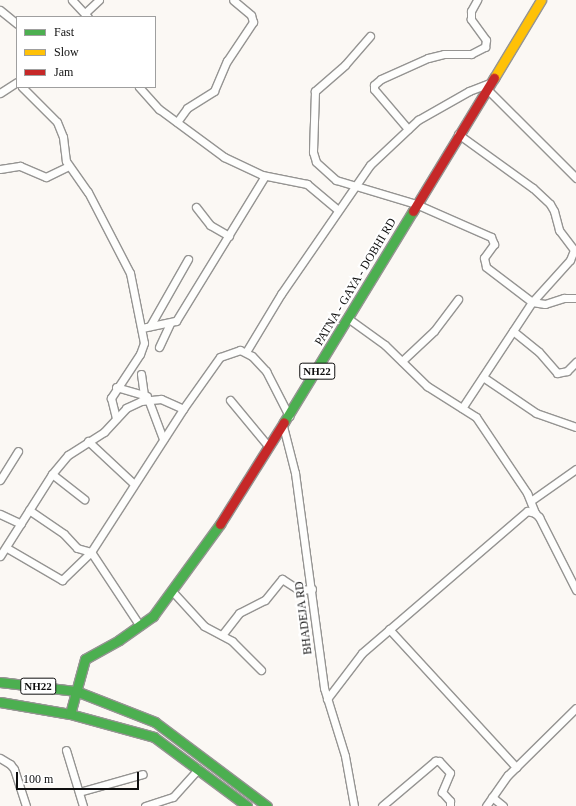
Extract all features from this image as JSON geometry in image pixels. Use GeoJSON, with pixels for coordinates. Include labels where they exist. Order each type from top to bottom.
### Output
{"type":"FeatureCollection","features":[{"type":"Feature","properties":{"kind":"main road","name":"PATNA - GAYA - DOBHI RD"},"geometry":{"type":"LineString","coordinates":[[70,714],[85,659],[140,626],[173,592],[235,503],[349,319],[458,134],[541,0]]}},
{"type":"Feature","properties":{"kind":"main road","name":"NH22"},"geometry":{"type":"LineString","coordinates":[[0,682],[76,691]]}},
{"type":"Feature","properties":{"kind":"main road"},"geometry":{"type":"LineString","coordinates":[[76,691],[155,722],[266,806]]}},
{"type":"Feature","properties":{"kind":"main road","name":"NH22"},"geometry":{"type":"LineString","coordinates":[[0,702],[70,714]]}},
{"type":"Feature","properties":{"kind":"main road"},"geometry":{"type":"LineString","coordinates":[[70,714],[154,737],[247,806]]}},
{"type":"Feature","properties":{"kind":"street"},"geometry":{"type":"LineString","coordinates":[[72,0],[85,14],[100,0]]}},
{"type":"Feature","properties":{"kind":"street"},"geometry":{"type":"LineString","coordinates":[[177,122],[187,108],[214,91],[226,61],[253,22],[251,15],[233,0]]}},
{"type":"Feature","properties":{"kind":"street"},"geometry":{"type":"LineString","coordinates":[[408,129],[374,88],[374,85],[381,79],[428,58],[444,54],[471,54],[485,48],[486,40],[471,19],[471,11],[477,0]]}},
{"type":"Feature","properties":{"kind":"street"},"geometry":{"type":"LineString","coordinates":[[0,10],[16,23]]}},
{"type":"Feature","properties":{"kind":"street"},"geometry":{"type":"LineString","coordinates":[[370,36],[345,65],[315,91],[313,157],[328,175],[354,186],[416,204],[491,237],[494,244],[484,258],[486,267],[532,302],[545,304],[564,298],[576,298]]}},
{"type":"Feature","properties":{"kind":"street"},"geometry":{"type":"LineString","coordinates":[[0,93],[16,83]]}},
{"type":"Feature","properties":{"kind":"street"},"geometry":{"type":"LineString","coordinates":[[246,352],[281,294],[303,266],[338,210],[370,165],[408,129],[451,101],[489,86],[576,178]]}},
{"type":"Feature","properties":{"kind":"street"},"geometry":{"type":"LineString","coordinates":[[23,88],[57,122],[63,137],[65,158],[88,192],[130,273],[142,328],[142,348],[116,387],[111,403],[116,418]]}},
{"type":"Feature","properties":{"kind":"street"},"geometry":{"type":"LineString","coordinates":[[140,88],[159,108],[224,157],[247,170],[266,176],[308,184],[338,210]]}},
{"type":"Feature","properties":{"kind":"street"},"geometry":{"type":"LineString","coordinates":[[458,134],[532,188],[550,204],[554,211],[559,230],[573,247],[573,255],[570,260],[532,302],[462,408]]}},
{"type":"Feature","properties":{"kind":"street"},"geometry":{"type":"LineString","coordinates":[[0,169],[20,166],[46,177],[69,166]]}},
{"type":"Feature","properties":{"kind":"street"},"geometry":{"type":"LineString","coordinates":[[142,328],[170,323],[178,318],[266,176]]}},
{"type":"Feature","properties":{"kind":"street"},"geometry":{"type":"LineString","coordinates":[[196,207],[210,225],[229,236]]}},
{"type":"Feature","properties":{"kind":"street"},"geometry":{"type":"LineString","coordinates":[[150,326],[188,260]]}},
{"type":"Feature","properties":{"kind":"street"},"geometry":{"type":"LineString","coordinates":[[402,360],[434,331],[458,299]]}},
{"type":"Feature","properties":{"kind":"street"},"geometry":{"type":"LineString","coordinates":[[349,319],[402,360],[427,386],[462,408],[482,424],[532,500],[535,513],[576,590]]}},
{"type":"Feature","properties":{"kind":"street"},"geometry":{"type":"LineString","coordinates":[[159,347],[170,323]]}},
{"type":"Feature","properties":{"kind":"street"},"geometry":{"type":"LineString","coordinates":[[513,331],[539,352],[557,373],[567,371],[576,362]]}},
{"type":"Feature","properties":{"kind":"street"},"geometry":{"type":"LineString","coordinates":[[7,548],[62,580],[91,552],[182,408],[220,358],[232,351],[246,352],[266,371],[289,416]]}},
{"type":"Feature","properties":{"kind":"street"},"geometry":{"type":"LineString","coordinates":[[141,374],[163,439]]}},
{"type":"Feature","properties":{"kind":"street"},"geometry":{"type":"LineString","coordinates":[[483,377],[536,413],[576,427]]}},
{"type":"Feature","properties":{"kind":"street"},"geometry":{"type":"LineString","coordinates":[[116,387],[149,398],[166,400],[182,408]]}},
{"type":"Feature","properties":{"kind":"street"},"geometry":{"type":"LineString","coordinates":[[0,556],[7,548],[29,510],[63,459],[88,441],[104,432],[116,418],[132,404],[149,398]]}},
{"type":"Feature","properties":{"kind":"street"},"geometry":{"type":"LineString","coordinates":[[230,400],[269,447]]}},
{"type":"Feature","properties":{"kind":"street","name":"BHADEJA RD"},"geometry":{"type":"LineString","coordinates":[[283,426],[295,473],[327,699],[345,756],[354,806]]}},
{"type":"Feature","properties":{"kind":"street"},"geometry":{"type":"LineString","coordinates":[[88,441],[134,484]]}},
{"type":"Feature","properties":{"kind":"street"},"geometry":{"type":"LineString","coordinates":[[0,480],[18,451]]}},
{"type":"Feature","properties":{"kind":"street"},"geometry":{"type":"LineString","coordinates":[[532,500],[576,469]]}},
{"type":"Feature","properties":{"kind":"street"},"geometry":{"type":"LineString","coordinates":[[52,474],[84,499]]}},
{"type":"Feature","properties":{"kind":"street"},"geometry":{"type":"LineString","coordinates":[[29,510],[60,531],[78,548],[91,552],[140,626]]}},
{"type":"Feature","properties":{"kind":"street"},"geometry":{"type":"LineString","coordinates":[[327,699],[355,660],[522,515],[527,511],[535,513]]}},
{"type":"Feature","properties":{"kind":"street"},"geometry":{"type":"LineString","coordinates":[[0,514],[21,524]]}},
{"type":"Feature","properties":{"kind":"street"},"geometry":{"type":"LineString","coordinates":[[222,635],[239,613],[265,600],[282,579],[289,581],[296,589],[312,589]]}},
{"type":"Feature","properties":{"kind":"street"},"geometry":{"type":"LineString","coordinates":[[173,592],[204,626],[232,640],[261,670]]}},
{"type":"Feature","properties":{"kind":"street"},"geometry":{"type":"LineString","coordinates":[[390,629],[516,767]]}},
{"type":"Feature","properties":{"kind":"street"},"geometry":{"type":"LineString","coordinates":[[486,806],[516,767],[576,708]]}},
{"type":"Feature","properties":{"kind":"street"},"geometry":{"type":"LineString","coordinates":[[66,750],[83,806]]}},
{"type":"Feature","properties":{"kind":"street"},"geometry":{"type":"LineString","coordinates":[[0,758],[10,764],[14,769],[26,806]]}},
{"type":"Feature","properties":{"kind":"street"},"geometry":{"type":"LineString","coordinates":[[382,806],[435,761],[439,761],[450,773],[442,792],[450,801],[450,806]]}},
{"type":"Feature","properties":{"kind":"street"},"geometry":{"type":"LineString","coordinates":[[145,806],[173,797],[198,769]]}},
{"type":"Feature","properties":{"kind":"street"},"geometry":{"type":"LineString","coordinates":[[79,792],[143,774]]}},
{"type":"Feature","properties":{"kind":"street"},"geometry":{"type":"LineString","coordinates":[[492,797],[503,806]]}},
{"type":"Feature","properties":{"kind":"traffic: fast"},"geometry":{"type":"LineString","coordinates":[[284,422],[413,211]]}},
{"type":"Feature","properties":{"kind":"traffic: fast"},"geometry":{"type":"LineString","coordinates":[[70,714],[85,659],[119,640],[153,616],[220,524]]}},
{"type":"Feature","properties":{"kind":"traffic: fast"},"geometry":{"type":"LineString","coordinates":[[0,682],[76,691],[155,722],[267,806]]}},
{"type":"Feature","properties":{"kind":"traffic: fast"},"geometry":{"type":"LineString","coordinates":[[0,702],[70,714],[154,737],[247,806]]}},
{"type":"Feature","properties":{"kind":"traffic: slow"},"geometry":{"type":"LineString","coordinates":[[494,78],[541,0]]}},
{"type":"Feature","properties":{"kind":"traffic: jam"},"geometry":{"type":"LineString","coordinates":[[413,211],[494,78]]}},
{"type":"Feature","properties":{"kind":"traffic: jam"},"geometry":{"type":"LineString","coordinates":[[220,524],[284,422]]}}]}
